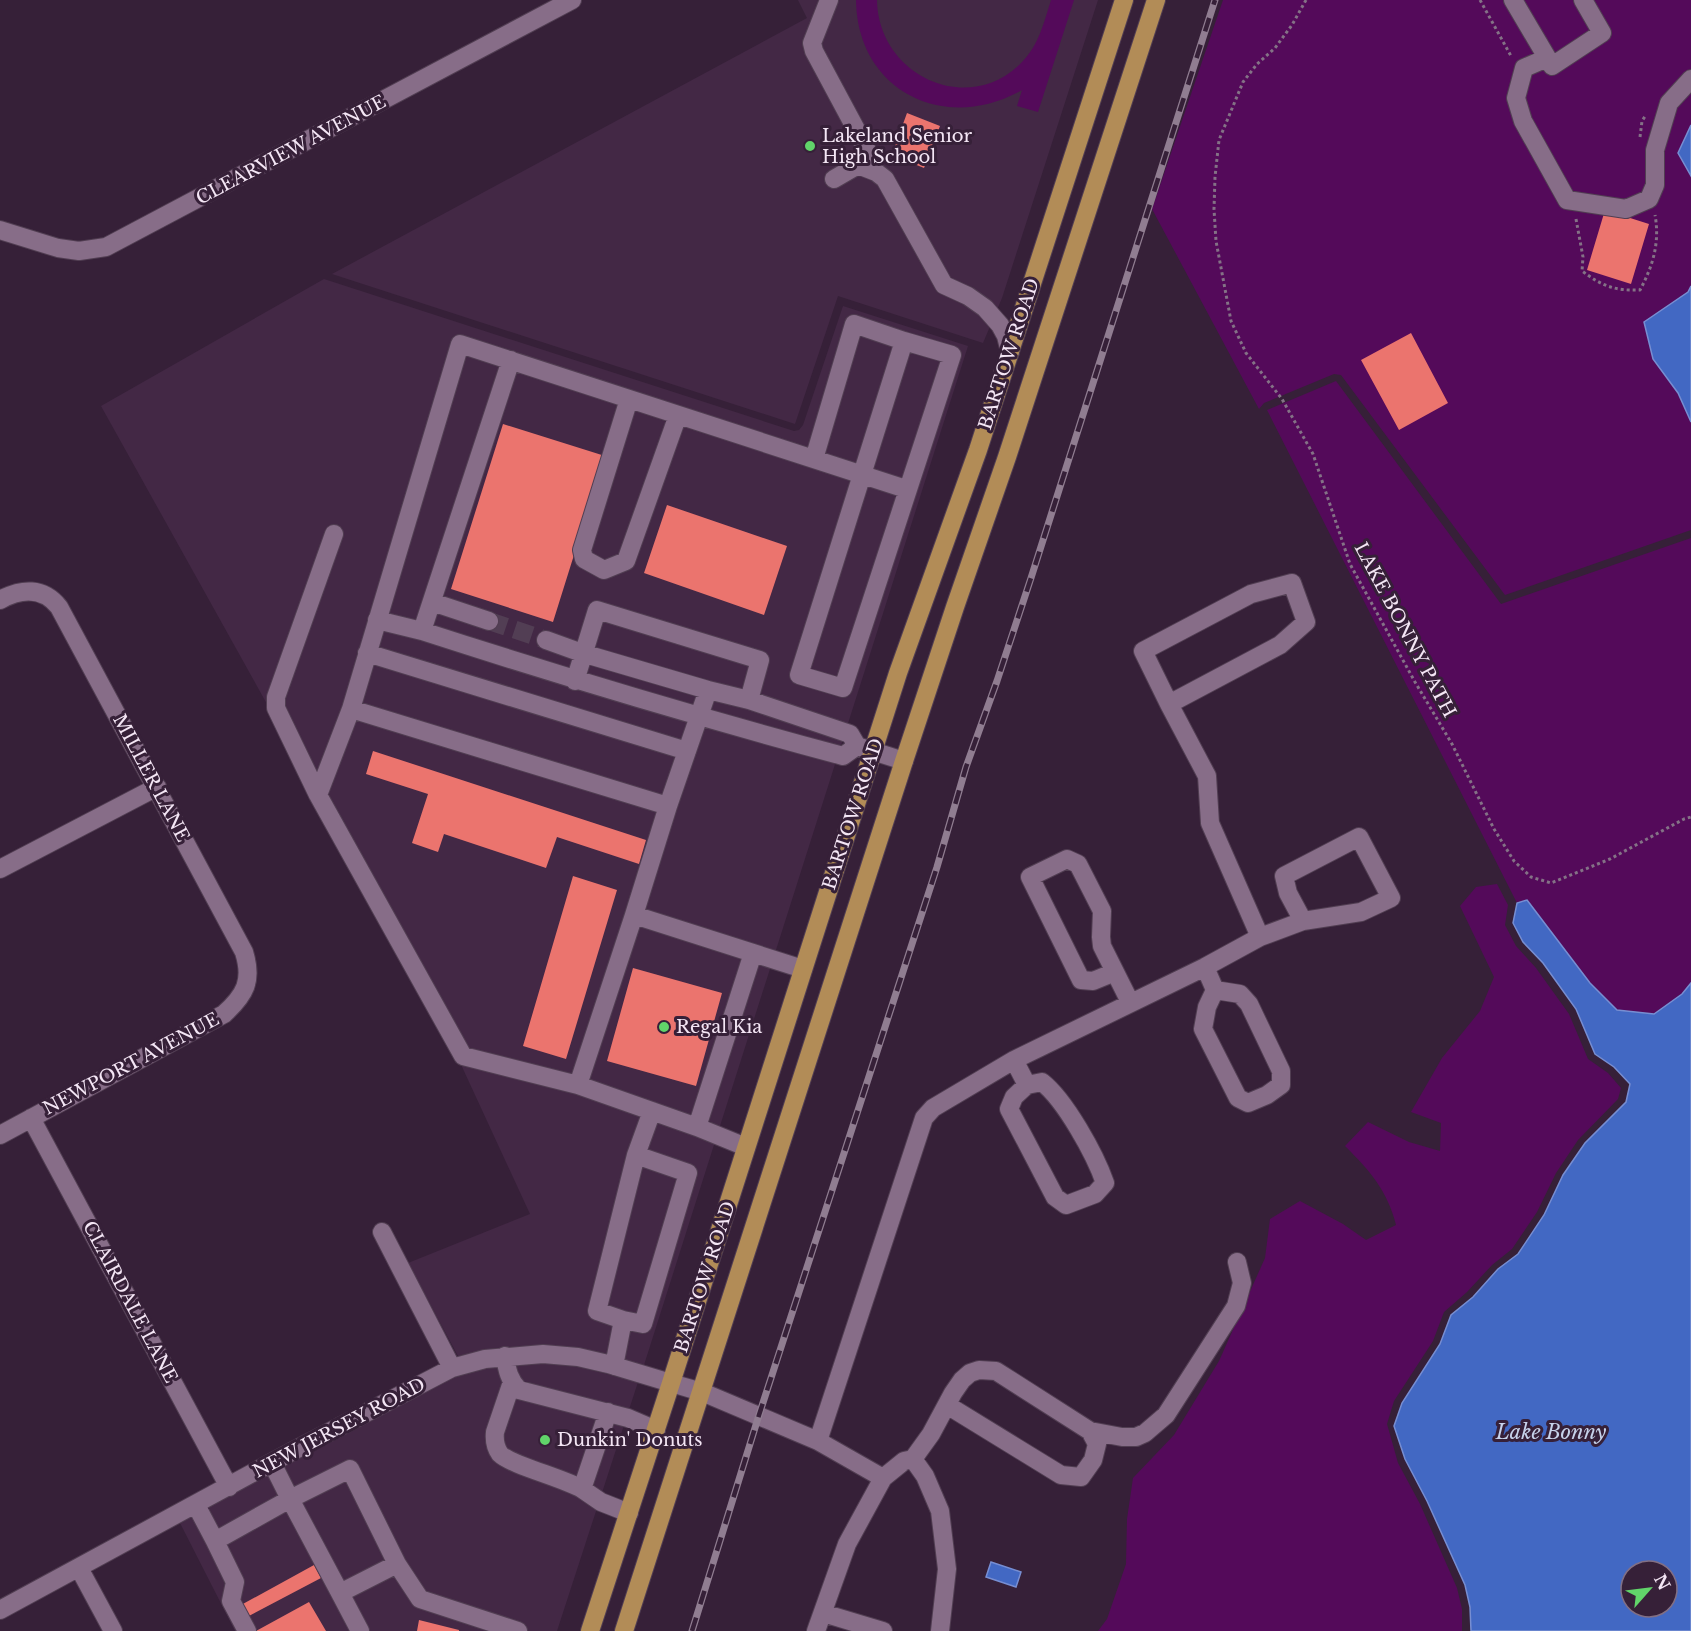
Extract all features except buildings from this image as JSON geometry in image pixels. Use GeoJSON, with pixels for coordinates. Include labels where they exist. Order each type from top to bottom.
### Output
{"type":"FeatureCollection","features":[{"type":"Feature","properties":{"kind":"main road","name":"BARTOW ROAD"},"geometry":{"type":"LineString","coordinates":[[590,1631],[803,969],[865,749],[978,450],[1124,0]]}},
{"type":"Feature","properties":{"kind":"main road","name":"BARTOW ROAD"},"geometry":{"type":"LineString","coordinates":[[624,1631],[904,761],[1011,446],[1155,0]]}},
{"type":"Feature","properties":{"kind":"street","name":"CLEARVIEW AVENUE"},"geometry":{"type":"LineString","coordinates":[[0,230],[58,248],[80,251],[106,247],[572,0]]}},
{"type":"Feature","properties":{"kind":"street"},"geometry":{"type":"LineString","coordinates":[[829,0],[812,43],[814,51],[866,148],[865,161],[834,179]]}},
{"type":"Feature","properties":{"kind":"street"},"geometry":{"type":"LineString","coordinates":[[1513,0],[1552,66],[1602,33],[1583,0]]}},
{"type":"Feature","properties":{"kind":"street"},"geometry":{"type":"LineString","coordinates":[[1547,58],[1524,68],[1516,98],[1523,121],[1567,200],[1626,209],[1649,199],[1655,185],[1655,150],[1669,102],[1691,79]]}},
{"type":"Feature","properties":{"kind":"street"},"geometry":{"type":"LineString","coordinates":[[858,165],[885,178],[944,285],[968,296],[985,308],[1000,326],[1010,352]]}},
{"type":"Feature","properties":{"kind":"street"},"geometry":{"type":"LineString","coordinates":[[814,459],[854,324],[952,355],[906,489],[843,688],[799,675],[904,341]]}},
{"type":"Feature","properties":{"kind":"street"},"geometry":{"type":"LineString","coordinates":[[318,795],[351,709],[460,344],[906,489]]}},
{"type":"Feature","properties":{"kind":"street"},"geometry":{"type":"LineString","coordinates":[[422,631],[511,360]]}},
{"type":"Feature","properties":{"kind":"street"},"geometry":{"type":"LineString","coordinates":[[629,399],[582,550],[584,559],[604,570],[627,561],[678,415]]}},
{"type":"Feature","properties":{"kind":"street"},"geometry":{"type":"LineString","coordinates":[[334,534],[276,697],[276,708],[318,795],[463,1056],[578,1085],[746,1147]]}},
{"type":"Feature","properties":{"kind":"street"},"geometry":{"type":"LineString","coordinates":[[1169,704],[1280,645],[1306,622],[1292,583],[1251,594],[1143,651],[1169,704],[1207,776],[1210,823],[1260,937]]}},
{"type":"Feature","properties":{"kind":"street","name":"MILLER LANE"},"geometry":{"type":"LineString","coordinates":[[0,600],[24,590],[34,591],[53,599],[59,607],[244,952],[249,967],[248,979]]}},
{"type":"Feature","properties":{"kind":"street"},"geometry":{"type":"LineString","coordinates":[[432,602],[489,621]]}},
{"type":"Feature","properties":{"kind":"street"},"geometry":{"type":"LineString","coordinates":[[575,681],[597,610],[760,660],[749,700]]}},
{"type":"Feature","properties":{"kind":"street"},"geometry":{"type":"LineString","coordinates":[[377,620],[422,631],[575,681],[843,756],[865,749]]}},
{"type":"Feature","properties":{"kind":"street"},"geometry":{"type":"LineString","coordinates":[[546,640],[582,653],[749,700],[850,734],[865,749],[904,761]]}},
{"type":"Feature","properties":{"kind":"street"},"geometry":{"type":"LineString","coordinates":[[368,653],[687,751]]}},
{"type":"Feature","properties":{"kind":"street"},"geometry":{"type":"LineString","coordinates":[[578,1085],[708,690]]}},
{"type":"Feature","properties":{"kind":"street"},"geometry":{"type":"LineString","coordinates":[[351,709],[668,806]]}},
{"type":"Feature","properties":{"kind":"street"},"geometry":{"type":"LineString","coordinates":[[0,869],[157,787]]}},
{"type":"Feature","properties":{"kind":"street"},"geometry":{"type":"LineString","coordinates":[[818,1441],[924,1118],[933,1108],[1014,1060],[1205,967],[1260,937],[1303,921],[1361,912],[1391,898],[1359,837],[1284,876],[1288,893],[1303,921]]}},
{"type":"Feature","properties":{"kind":"street"},"geometry":{"type":"LineString","coordinates":[[1115,972],[1094,981],[1081,980],[1030,878],[1067,859],[1078,864],[1102,911],[1102,946],[1115,972],[1130,1002]]}},
{"type":"Feature","properties":{"kind":"street"},"geometry":{"type":"LineString","coordinates":[[634,915],[803,969]]}},
{"type":"Feature","properties":{"kind":"street"},"geometry":{"type":"LineString","coordinates":[[697,1127],[753,953]]}},
{"type":"Feature","properties":{"kind":"street"},"geometry":{"type":"LineString","coordinates":[[1205,967],[1215,990],[1207,1007],[1203,1029],[1238,1098],[1248,1103],[1267,1095],[1281,1085],[1281,1071],[1249,1004],[1240,994],[1215,990]]}},
{"type":"Feature","properties":{"kind":"street","name":"NEWPORT AVENUE"},"geometry":{"type":"LineString","coordinates":[[0,1135],[224,1014],[236,1003],[247,987],[248,979]]}},
{"type":"Feature","properties":{"kind":"street"},"geometry":{"type":"LineString","coordinates":[[1014,1060],[1027,1085]]}},
{"type":"Feature","properties":{"kind":"street"},"geometry":{"type":"LineString","coordinates":[[1042,1082],[1053,1091],[1097,1161],[1105,1183],[1095,1194],[1066,1205],[1055,1197],[1009,1109],[1014,1097],[1027,1085],[1042,1082]]}},
{"type":"Feature","properties":{"kind":"street"},"geometry":{"type":"LineString","coordinates":[[636,1155],[688,1173],[643,1324],[622,1320],[597,1311],[636,1155],[652,1111]]}},
{"type":"Feature","properties":{"kind":"street","name":"CLAIRDALE LANE"},"geometry":{"type":"LineString","coordinates":[[31,1118],[229,1487]]}},
{"type":"Feature","properties":{"kind":"street"},"geometry":{"type":"LineString","coordinates":[[381,1232],[452,1368]]}},
{"type":"Feature","properties":{"kind":"street"},"geometry":{"type":"LineString","coordinates":[[816,1631],[847,1544],[883,1478],[904,1461],[913,1459],[931,1434],[962,1380],[970,1373],[979,1370],[996,1371],[1090,1431],[1122,1437],[1136,1437],[1145,1433],[1166,1415],[1236,1306],[1242,1283],[1237,1262]]}},
{"type":"Feature","properties":{"kind":"street"},"geometry":{"type":"LineString","coordinates":[[614,1365],[622,1320]]}},
{"type":"Feature","properties":{"kind":"street","name":"NEW JERSEY ROAD"},"geometry":{"type":"LineString","coordinates":[[0,1610],[452,1368],[470,1362],[505,1356],[543,1354],[578,1358],[614,1365],[702,1392],[818,1441],[883,1478]]}},
{"type":"Feature","properties":{"kind":"street"},"geometry":{"type":"LineString","coordinates":[[505,1356],[512,1382],[519,1390],[608,1412],[656,1430]]}},
{"type":"Feature","properties":{"kind":"street"},"geometry":{"type":"LineString","coordinates":[[512,1382],[495,1432],[494,1440],[500,1453],[506,1459],[557,1477],[582,1489],[601,1502],[629,1513]]}},
{"type":"Feature","properties":{"kind":"street"},"geometry":{"type":"LineString","coordinates":[[946,1405],[1061,1475],[1081,1477],[1093,1460],[1097,1444],[1090,1431]]}},
{"type":"Feature","properties":{"kind":"street"},"geometry":{"type":"LineString","coordinates":[[582,1489],[608,1412]]}},
{"type":"Feature","properties":{"kind":"street"},"geometry":{"type":"LineString","coordinates":[[913,1459],[925,1476],[940,1511],[947,1569],[940,1631]]}},
{"type":"Feature","properties":{"kind":"street"},"geometry":{"type":"LineString","coordinates":[[272,1463],[360,1631]]}},
{"type":"Feature","properties":{"kind":"street"},"geometry":{"type":"LineString","coordinates":[[215,1541],[290,1499],[350,1470],[397,1564],[420,1599],[518,1631]]}},
{"type":"Feature","properties":{"kind":"street"},"geometry":{"type":"LineString","coordinates":[[196,1505],[235,1582],[231,1602],[247,1631]]}},
{"type":"Feature","properties":{"kind":"street"},"geometry":{"type":"LineString","coordinates":[[340,1593],[397,1564]]}},
{"type":"Feature","properties":{"kind":"street"},"geometry":{"type":"LineString","coordinates":[[79,1568],[113,1631]]}},
{"type":"Feature","properties":{"kind":"street"},"geometry":{"type":"LineString","coordinates":[[823,1613],[883,1631]]}},
{"type":"Feature","properties":{"kind":"path","name":"LAKE BONNY PATH"},"geometry":{"type":"LineString","coordinates":[[1306,0],[1292,26],[1243,82],[1219,140],[1214,188],[1216,241],[1232,321],[1246,353],[1282,399],[1313,454],[1350,564],[1414,682],[1452,744],[1494,829],[1514,861],[1531,877],[1551,883],[1610,859],[1691,817]]}},
{"type":"Feature","properties":{"kind":"path"},"geometry":{"type":"LineString","coordinates":[[1480,0],[1514,62]]}},
{"type":"Feature","properties":{"kind":"path"},"geometry":{"type":"LineString","coordinates":[[1638,144],[1642,121],[1647,114]]}},
{"type":"Feature","properties":{"kind":"path"},"geometry":{"type":"LineString","coordinates":[[1571,212],[1577,221],[1583,257],[1582,271],[1597,283],[1621,291],[1640,290],[1651,270],[1655,252],[1656,221],[1649,199]]}},
{"type":"Feature","properties":{"kind":"shaded area","name":"Lakeland Senior High School"},"geometry":{"type":"Polygon","coordinates":[[[798,0],[1098,0],[1002,298],[983,343],[838,296],[795,424],[332,274],[807,18],[798,0]]]}},
{"type":"Feature","properties":{"kind":"shaded area"},"geometry":{"type":"Polygon","coordinates":[[[856,0],[877,0],[881,26],[892,49],[909,67],[930,80],[953,87],[977,86],[1000,78],[1022,62],[1033,48],[1051,0],[1074,0],[1038,112],[1017,106],[1022,90],[993,102],[964,107],[936,105],[911,96],[889,80],[872,59],[860,32],[856,0]]]}},
{"type":"Feature","properties":{"kind":"shaded area"},"geometry":{"type":"Polygon","coordinates":[[[1223,0],[1691,0],[1691,125],[1678,153],[1691,176],[1691,286],[1688,292],[1644,323],[1653,359],[1678,393],[1691,422],[1691,530],[1505,595],[1341,375],[1334,374],[1264,403],[1259,409],[1152,209],[1223,0]]]}},
{"type":"Feature","properties":{"kind":"shaded area"},"geometry":{"type":"Polygon","coordinates":[[[324,279],[794,431],[799,430],[803,425],[843,306],[968,346],[644,1365],[581,1349],[544,1345],[485,1350],[458,1356],[408,1263],[530,1214],[428,993],[101,406],[324,279]]]}},
{"type":"Feature","properties":{"kind":"shaded area"},"geometry":{"type":"Polygon","coordinates":[[[1336,381],[1501,604],[1691,538],[1691,983],[1682,994],[1654,1014],[1617,1010],[1590,983],[1527,900],[1517,903],[1267,410],[1336,381]]]}},
{"type":"Feature","properties":{"kind":"shaded area"},"geometry":{"type":"Polygon","coordinates":[[[1497,884],[1508,905],[1505,925],[1516,946],[1536,968],[1569,1014],[1588,1059],[1608,1073],[1621,1088],[1618,1099],[1578,1140],[1556,1173],[1537,1212],[1512,1249],[1492,1265],[1467,1292],[1444,1312],[1433,1341],[1394,1401],[1387,1424],[1398,1463],[1420,1504],[1457,1588],[1462,1609],[1462,1631],[1098,1631],[1107,1619],[1126,1564],[1127,1519],[1133,1478],[1174,1435],[1219,1361],[1265,1258],[1270,1219],[1300,1201],[1343,1224],[1366,1240],[1396,1225],[1382,1191],[1345,1146],[1368,1122],[1409,1142],[1440,1151],[1441,1123],[1411,1112],[1442,1058],[1480,1011],[1494,977],[1460,906],[1476,887],[1497,884]]]}},
{"type":"Feature","properties":{"kind":"shaded area"},"geometry":{"type":"Polygon","coordinates":[[[542,1363],[575,1366],[638,1382],[557,1631],[235,1631],[180,1523],[297,1458],[456,1376],[471,1370],[510,1364],[542,1363]]]}},
{"type":"Feature","properties":{"kind":"water"},"geometry":{"type":"Polygon","coordinates":[[[1691,125],[1691,176],[1678,153],[1691,125]]]}},
{"type":"Feature","properties":{"kind":"water"},"geometry":{"type":"Polygon","coordinates":[[[1691,286],[1691,422],[1678,393],[1653,359],[1644,322],[1688,292],[1691,286]]]}},
{"type":"Feature","properties":{"kind":"water","name":"Lake Bonny"},"geometry":{"type":"Polygon","coordinates":[[[1527,900],[1590,983],[1617,1010],[1654,1014],[1682,994],[1691,983],[1691,1631],[1471,1631],[1470,1607],[1465,1585],[1427,1501],[1405,1459],[1394,1426],[1402,1403],[1440,1344],[1451,1315],[1473,1297],[1498,1269],[1518,1254],[1544,1215],[1563,1175],[1585,1143],[1626,1102],[1630,1084],[1614,1067],[1595,1054],[1576,1009],[1543,963],[1523,942],[1513,923],[1517,903],[1527,900]]]}},
{"type":"Feature","properties":{"kind":"water"},"geometry":{"type":"Polygon","coordinates":[[[991,1562],[1021,1572],[1016,1587],[986,1577],[991,1562]]]}},
{"type":"Feature","properties":{"kind":"tunnel"},"geometry":{"type":"LineString","coordinates":[[489,621],[546,640]]}},
{"type":"Feature","properties":{"kind":"railway"},"geometry":{"type":"LineString","coordinates":[[692,1631],[759,1415],[937,867],[966,767],[1031,578],[1215,0]]}},
{"type":"Feature","properties":{"kind":"place","name":"Lakeland Senior High School"},"geometry":{"type":"Point","coordinates":[810,146]}},
{"type":"Feature","properties":{"kind":"place","name":"Regal Kia"},"geometry":{"type":"Point","coordinates":[664,1027]}},
{"type":"Feature","properties":{"kind":"place","name":"Dunkin' Donuts"},"geometry":{"type":"Point","coordinates":[545,1440]}}]}
